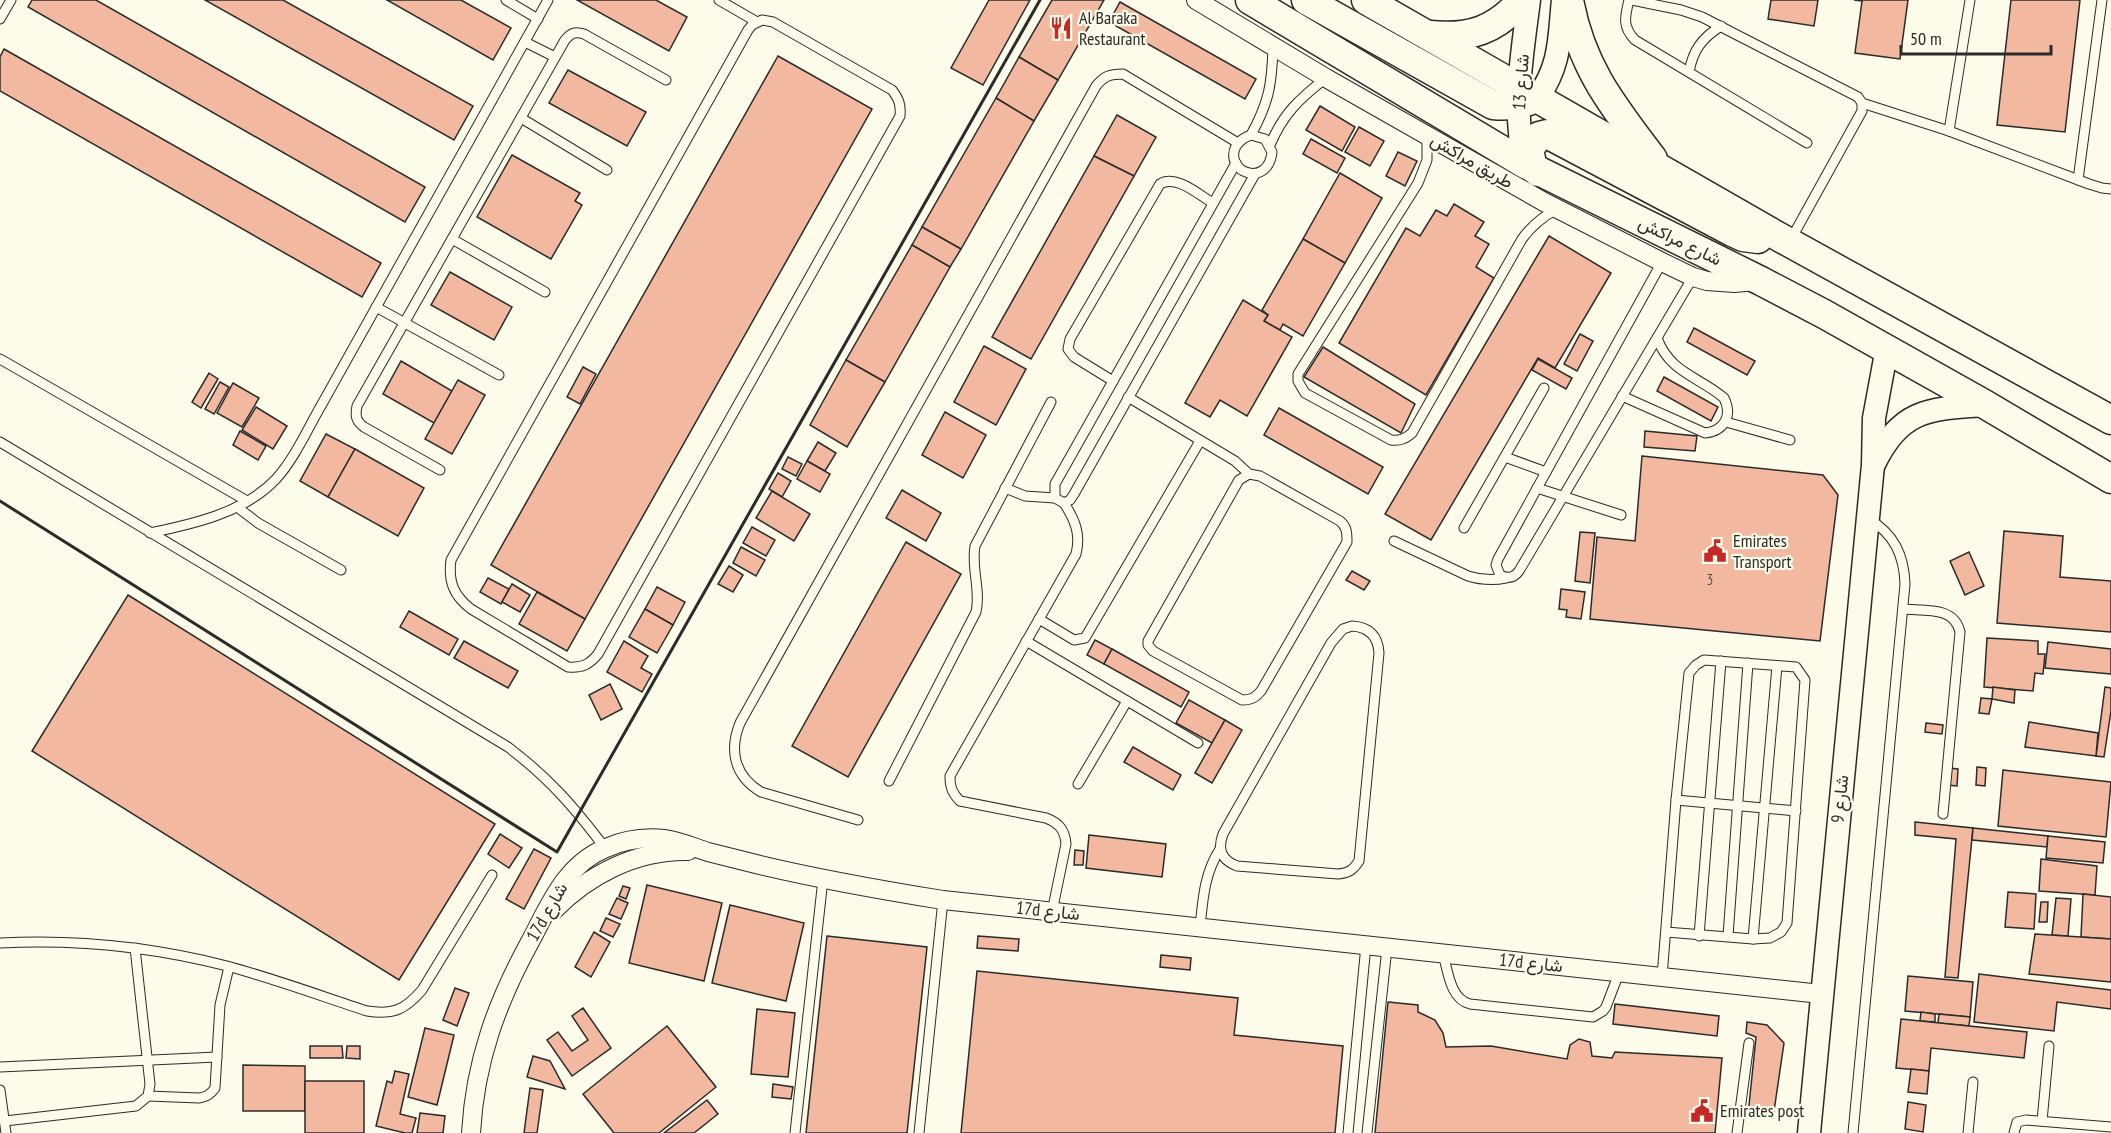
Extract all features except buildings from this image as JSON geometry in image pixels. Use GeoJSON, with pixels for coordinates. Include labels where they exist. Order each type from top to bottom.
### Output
{"type":"FeatureCollection","features":[{"type":"Feature","properties":{"kind":"main road","name":"شارع مراكش"},"geometry":{"type":"LineString","coordinates":[[1251,0],[1532,168],[1761,280],[1887,348],[2111,479]]}},
{"type":"Feature","properties":{"kind":"main road"},"geometry":{"type":"LineString","coordinates":[[1306,0],[1493,105],[1525,96]]}},
{"type":"Feature","properties":{"kind":"main road"},"geometry":{"type":"LineString","coordinates":[[1366,0],[1391,8],[1427,34],[1525,96],[2111,420]]}},
{"type":"Feature","properties":{"kind":"main road"},"geometry":{"type":"LineString","coordinates":[[1427,34],[1462,36],[1480,31],[1510,13],[1522,0]]}},
{"type":"Feature","properties":{"kind":"main road"},"geometry":{"type":"LineString","coordinates":[[1569,0],[1579,42],[1598,83],[1661,170]]}},
{"type":"Feature","properties":{"kind":"main road"},"geometry":{"type":"LineString","coordinates":[[1532,168],[1529,148],[1539,136],[1547,134],[1732,232],[1756,239],[1785,240]]}},
{"type":"Feature","properties":{"kind":"street","name":"طريق مراكش"},"geometry":{"type":"LineString","coordinates":[[1196,0],[1427,136],[1662,262],[1693,277],[1727,283],[1761,280]]}},
{"type":"Feature","properties":{"kind":"street","name":"شارع 13"},"geometry":{"type":"LineString","coordinates":[[1529,0],[1525,96],[1519,134],[1532,168]]}},
{"type":"Feature","properties":{"kind":"street","name":"شارع 13"},"geometry":{"type":"LineString","coordinates":[[1525,96],[1550,80],[1555,67],[1563,0]]}},
{"type":"Feature","properties":{"kind":"street","name":"شارع 9"},"geometry":{"type":"LineString","coordinates":[[1809,1133],[1873,465],[1873,426],[1887,348]]}},
{"type":"Feature","properties":{"kind":"street","name":"شارع 9"},"geometry":{"type":"LineString","coordinates":[[1873,465],[1891,434],[1910,419],[1933,410],[1986,405]]}},
{"type":"Feature","properties":{"kind":"street","name":"17d شارع"},"geometry":{"type":"LineString","coordinates":[[471,1133],[472,1105],[493,1018],[511,976],[554,897],[567,877],[584,860],[605,848],[644,838],[664,839],[708,852],[823,879],[943,900],[1821,994]]}},
{"type":"Feature","properties":{"kind":"street"},"geometry":{"type":"LineString","coordinates":[[532,938],[566,898],[586,882],[608,869],[657,854],[682,851],[708,852]]}},
{"type":"Feature","properties":{"kind":"lane"},"geometry":{"type":"LineString","coordinates":[[0,19],[10,0]]}},
{"type":"Feature","properties":{"kind":"lane"},"geometry":{"type":"LineString","coordinates":[[506,0],[538,18]]}},
{"type":"Feature","properties":{"kind":"lane"},"geometry":{"type":"LineString","coordinates":[[150,533],[182,526],[237,507],[261,493],[289,461],[548,0]]}},
{"type":"Feature","properties":{"kind":"lane"},"geometry":{"type":"LineString","coordinates":[[719,0],[757,22],[762,20],[773,22],[892,90],[901,106],[900,116],[598,654],[590,663],[579,668],[568,667],[471,609],[460,600],[449,574],[451,560],[748,30],[757,22]]}},
{"type":"Feature","properties":{"kind":"lane"},"geometry":{"type":"LineString","coordinates":[[1785,240],[1859,117],[1862,104],[1858,97],[1721,26],[1681,10],[1630,0],[1625,24],[1628,33],[1635,40],[1807,143]]}},
{"type":"Feature","properties":{"kind":"lane"},"geometry":{"type":"LineString","coordinates":[[1949,131],[1970,0]]}},
{"type":"Feature","properties":{"kind":"lane"},"geometry":{"type":"LineString","coordinates":[[2078,180],[2102,0]]}},
{"type":"Feature","properties":{"kind":"lane"},"geometry":{"type":"LineString","coordinates":[[1689,72],[1691,58],[1698,45],[1708,34],[1721,26]]}},
{"type":"Feature","properties":{"kind":"lane"},"geometry":{"type":"LineString","coordinates":[[440,470],[357,422],[355,414],[357,406],[555,57],[570,34],[577,32],[666,80]]}},
{"type":"Feature","properties":{"kind":"lane"},"geometry":{"type":"LineString","coordinates":[[525,42],[555,57]]}},
{"type":"Feature","properties":{"kind":"lane"},"geometry":{"type":"LineString","coordinates":[[1251,135],[1268,99],[1272,80],[1273,47]]}},
{"type":"Feature","properties":{"kind":"lane"},"geometry":{"type":"LineString","coordinates":[[858,820],[761,792],[751,786],[736,763],[733,749],[735,736],[740,723],[1096,86],[1103,78],[1112,74],[1123,75],[1238,143]]}},
{"type":"Feature","properties":{"kind":"lane"},"geometry":{"type":"LineString","coordinates":[[1270,145],[1289,111],[1302,96],[1326,78]]}},
{"type":"Feature","properties":{"kind":"lane"},"geometry":{"type":"LineString","coordinates":[[1862,104],[1949,131],[2078,180],[2111,189]]}},
{"type":"Feature","properties":{"kind":"lane"},"geometry":{"type":"LineString","coordinates":[[521,118],[607,170]]}},
{"type":"Feature","properties":{"kind":"lane"},"geometry":{"type":"LineString","coordinates":[[1251,135],[1265,139],[1272,153],[1272,160],[1262,172],[1255,174],[1244,171],[1236,163],[1234,157],[1238,143],[1251,135]]}},
{"type":"Feature","properties":{"kind":"lane"},"geometry":{"type":"LineString","coordinates":[[1427,136],[1428,160],[1418,183],[1298,374],[1300,388],[1305,393],[1374,432],[1390,440],[1398,441],[1412,433],[1522,239],[1531,226],[1558,208]]}},
{"type":"Feature","properties":{"kind":"lane"},"geometry":{"type":"LineString","coordinates":[[1055,498],[1055,483],[1236,163]]}},
{"type":"Feature","properties":{"kind":"lane"},"geometry":{"type":"LineString","coordinates":[[1064,503],[1074,494],[1255,174]]}},
{"type":"Feature","properties":{"kind":"lane"},"geometry":{"type":"LineString","coordinates":[[1113,381],[1070,353],[1068,343],[1070,339],[1160,184],[1165,181],[1176,182],[1213,203]]}},
{"type":"Feature","properties":{"kind":"lane"},"geometry":{"type":"LineString","coordinates":[[452,239],[545,292]]}},
{"type":"Feature","properties":{"kind":"lane"},"geometry":{"type":"LineString","coordinates":[[1506,578],[1500,575],[1496,565],[1662,262]]}},
{"type":"Feature","properties":{"kind":"lane"},"geometry":{"type":"LineString","coordinates":[[1394,541],[1480,580],[1493,581],[1511,578],[1519,571],[1693,277]]}},
{"type":"Feature","properties":{"kind":"lane"},"geometry":{"type":"LineString","coordinates":[[376,307],[499,375]]}},
{"type":"Feature","properties":{"kind":"lane"},"geometry":{"type":"LineString","coordinates":[[1622,396],[1705,434],[1720,428],[1726,422],[1728,405],[1724,398],[1673,365],[1662,350],[1657,338]]}},
{"type":"Feature","properties":{"kind":"lane"},"geometry":{"type":"LineString","coordinates":[[0,359],[247,501]]}},
{"type":"Feature","properties":{"kind":"lane"},"geometry":{"type":"LineString","coordinates":[[1464,528],[1544,388]]}},
{"type":"Feature","properties":{"kind":"lane"},"geometry":{"type":"LineString","coordinates":[[1128,397],[1235,461],[1249,474],[1260,477],[1340,521],[1347,530],[1347,542],[1261,692],[1250,700],[1242,700],[1153,651],[1148,641],[1239,480],[1249,474]]}},
{"type":"Feature","properties":{"kind":"lane"},"geometry":{"type":"LineString","coordinates":[[889,781],[976,612],[978,594],[973,555],[975,546],[1051,402]]}},
{"type":"Feature","properties":{"kind":"lane"},"geometry":{"type":"LineString","coordinates":[[1726,422],[1790,440]]}},
{"type":"Feature","properties":{"kind":"lane"},"geometry":{"type":"LineString","coordinates":[[1040,619],[1074,640],[1085,639],[1200,441]]}},
{"type":"Feature","properties":{"kind":"lane"},"geometry":{"type":"LineString","coordinates":[[0,442],[508,747],[558,789],[605,848]]}},
{"type":"Feature","properties":{"kind":"lane"},"geometry":{"type":"LineString","coordinates":[[1505,456],[1546,472]]}},
{"type":"Feature","properties":{"kind":"lane"},"geometry":{"type":"LineString","coordinates":[[1005,488],[1025,496],[1055,498],[1064,503],[1076,524],[1078,544],[1072,562],[954,767],[950,776],[950,786],[960,801],[1046,818],[1059,825],[1066,844],[1052,912]]}},
{"type":"Feature","properties":{"kind":"lane"},"geometry":{"type":"LineString","coordinates":[[1537,488],[1622,514]]}},
{"type":"Feature","properties":{"kind":"lane"},"geometry":{"type":"LineString","coordinates":[[237,507],[258,523],[341,570]]}},
{"type":"Feature","properties":{"kind":"lane"},"geometry":{"type":"LineString","coordinates":[[1853,1133],[1905,568],[1892,538],[1881,526],[1867,518]]}},
{"type":"Feature","properties":{"kind":"lane"},"geometry":{"type":"LineString","coordinates":[[1903,609],[1946,613],[1959,624],[1943,814]]}},
{"type":"Feature","properties":{"kind":"lane"},"geometry":{"type":"LineString","coordinates":[[1200,927],[1206,878],[1220,849],[1223,834],[1331,643],[1343,630],[1352,626],[1369,630],[1378,644],[1378,653],[1359,861],[1347,873],[1338,874],[1238,866],[1229,863],[1223,857],[1220,849]]}},
{"type":"Feature","properties":{"kind":"lane"},"geometry":{"type":"LineString","coordinates":[[1026,641],[1198,743]]}},
{"type":"Feature","properties":{"kind":"lane"},"geometry":{"type":"LineString","coordinates":[[1662,977],[1676,800],[1689,674],[1696,665],[1704,660],[1796,667],[1805,680],[1788,923],[1781,932],[1770,938],[1699,936],[1666,932]]}},
{"type":"Feature","properties":{"kind":"lane"},"geometry":{"type":"LineString","coordinates":[[1699,936],[1721,661]]}},
{"type":"Feature","properties":{"kind":"lane"},"geometry":{"type":"LineString","coordinates":[[1728,936],[1748,663]]}},
{"type":"Feature","properties":{"kind":"lane"},"geometry":{"type":"LineString","coordinates":[[1754,939],[1777,666]]}},
{"type":"Feature","properties":{"kind":"lane"},"geometry":{"type":"LineString","coordinates":[[1078,784],[1127,701]]}},
{"type":"Feature","properties":{"kind":"lane"},"geometry":{"type":"LineString","coordinates":[[1676,800],[1796,811]]}},
{"type":"Feature","properties":{"kind":"lane"},"geometry":{"type":"LineString","coordinates":[[0,943],[58,942],[167,953],[229,967],[367,1011],[383,1013],[398,1010],[412,1002],[422,990],[492,875]]}},
{"type":"Feature","properties":{"kind":"lane"},"geometry":{"type":"LineString","coordinates":[[795,1133],[823,879]]}},
{"type":"Feature","properties":{"kind":"lane"},"geometry":{"type":"LineString","coordinates":[[919,1133],[943,900]]}},
{"type":"Feature","properties":{"kind":"lane"},"geometry":{"type":"LineString","coordinates":[[1348,1133],[1366,945]]}},
{"type":"Feature","properties":{"kind":"lane"},"geometry":{"type":"LineString","coordinates":[[5,1120],[136,1106],[148,1096],[150,1084],[135,948]]}},
{"type":"Feature","properties":{"kind":"lane"},"geometry":{"type":"LineString","coordinates":[[1367,1133],[1387,948]]}},
{"type":"Feature","properties":{"kind":"lane"},"geometry":{"type":"LineString","coordinates":[[1443,954],[1455,992],[1464,1002],[1540,1011],[1598,1015],[1606,1006],[1619,973]]}},
{"type":"Feature","properties":{"kind":"lane"},"geometry":{"type":"LineString","coordinates":[[148,1096],[206,1097],[215,1088],[220,1005],[229,967]]}},
{"type":"Feature","properties":{"kind":"lane"},"geometry":{"type":"LineString","coordinates":[[1737,1133],[1749,1043]]}},
{"type":"Feature","properties":{"kind":"lane"},"geometry":{"type":"LineString","coordinates":[[2042,1121],[2049,1046]]}},
{"type":"Feature","properties":{"kind":"lane"},"geometry":{"type":"LineString","coordinates":[[0,1067],[217,1057]]}},
{"type":"Feature","properties":{"kind":"lane"},"geometry":{"type":"LineString","coordinates":[[1968,1133],[1973,1082]]}},
{"type":"Feature","properties":{"kind":"lane"},"geometry":{"type":"LineString","coordinates":[[0,1090],[6,1133]]}},
{"type":"Feature","properties":{"kind":"lane"},"geometry":{"type":"LineString","coordinates":[[2014,1133],[2015,1127],[2021,1120],[2111,1127]]}},
{"type":"Feature","properties":{"kind":"wall"},"geometry":{"type":"LineString","coordinates":[[0,501],[557,852],[1040,0]]}},
{"type":"Feature","properties":{"kind":"place","name":"Al Baraka Restaurant"},"geometry":{"type":"Point","coordinates":[1061,28]}},
{"type":"Feature","properties":{"kind":"place","name":"Emirates Transport"},"geometry":{"type":"Point","coordinates":[1715,551]}},
{"type":"Feature","properties":{"kind":"place","name":"Emirates post"},"geometry":{"type":"Point","coordinates":[1702,1111]}}]}
